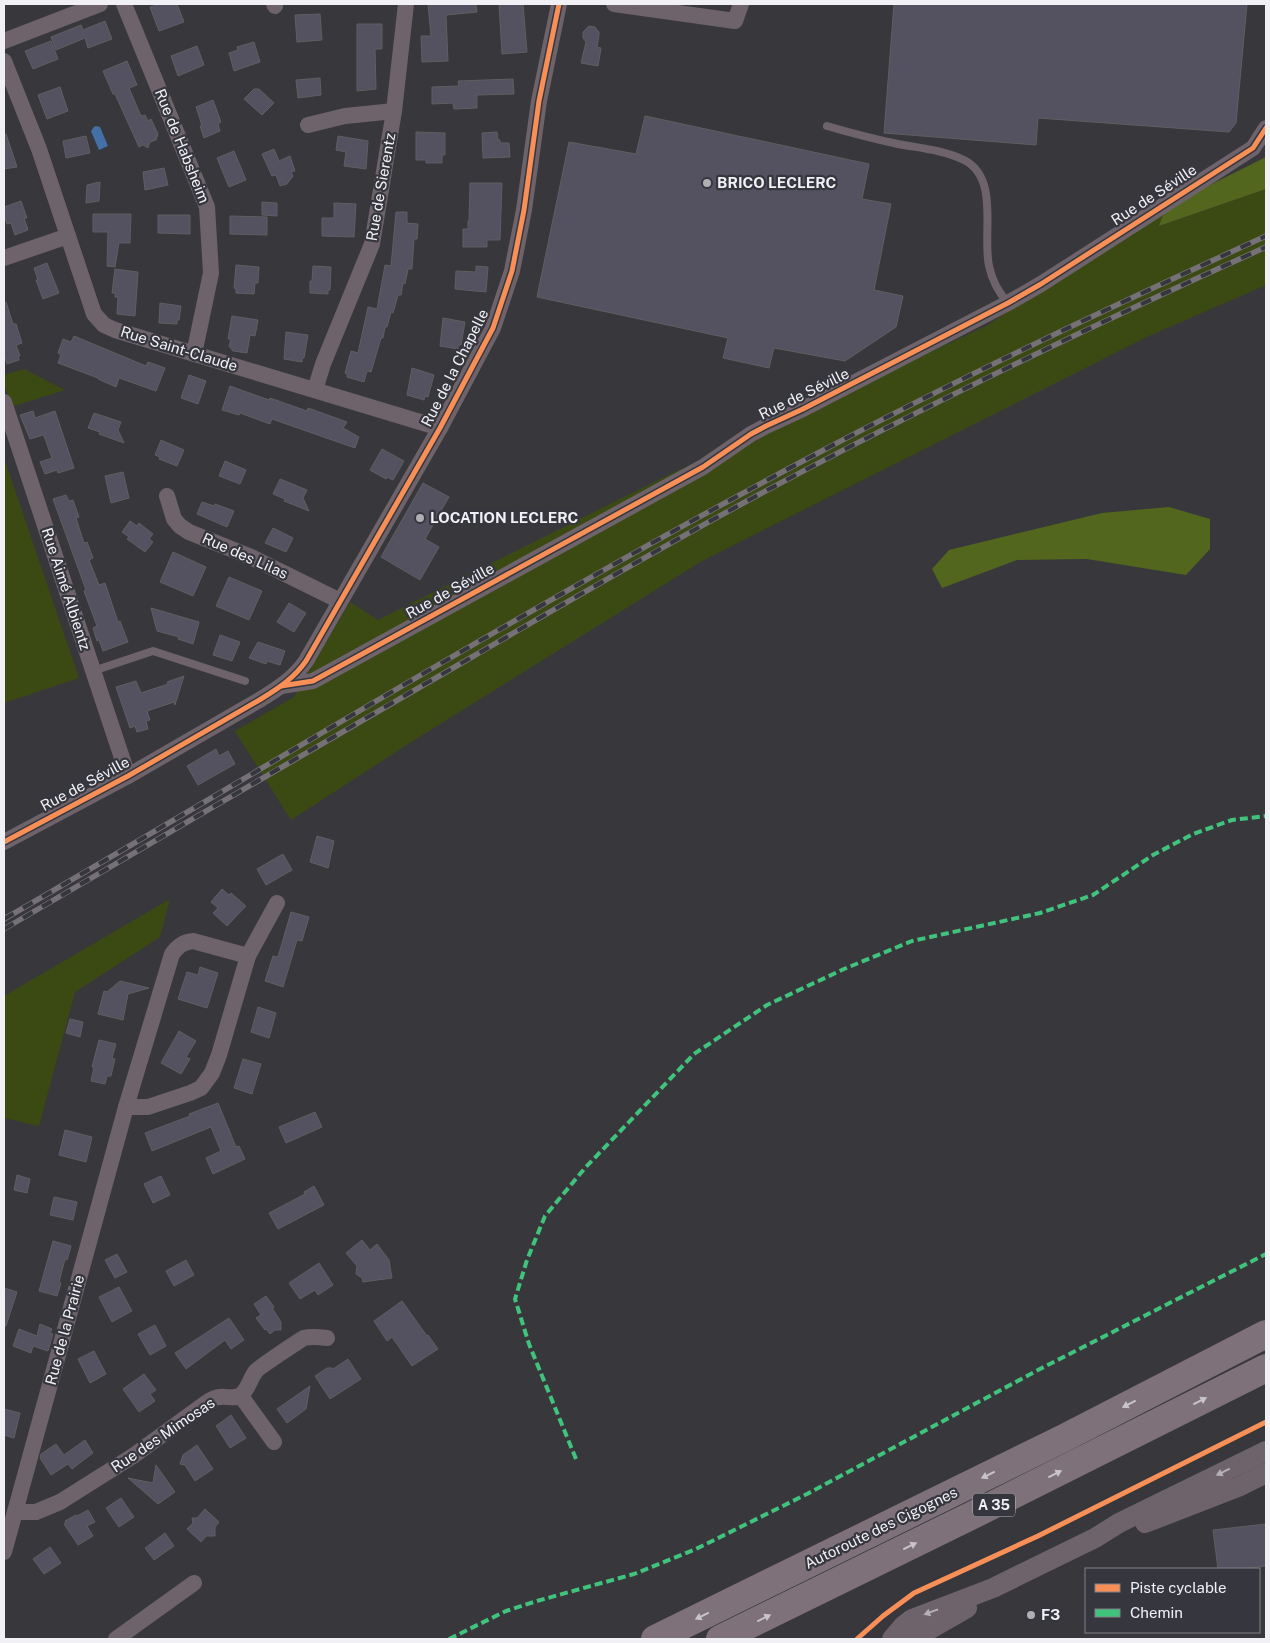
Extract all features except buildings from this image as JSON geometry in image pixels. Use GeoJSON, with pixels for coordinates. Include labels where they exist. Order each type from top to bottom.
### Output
{"type":"FeatureCollection","features":[{"type":"Feature","properties":{"kind":"highway","name":"Autoroute des Cigognes"},"geometry":{"type":"LineString","coordinates":[[655,1639],[1072,1433],[1266,1334]]}},
{"type":"Feature","properties":{"kind":"highway","name":"Autoroute des Cigognes"},"geometry":{"type":"LineString","coordinates":[[720,1639],[1266,1368]]}},
{"type":"Feature","properties":{"kind":"street"},"geometry":{"type":"LineString","coordinates":[[4,41],[100,4]]}},
{"type":"Feature","properties":{"kind":"street","name":"Rue de Habsheim"},"geometry":{"type":"LineString","coordinates":[[124,4],[207,207],[211,273],[194,354]]}},
{"type":"Feature","properties":{"kind":"street","name":"Rue de Sierentz"},"geometry":{"type":"LineString","coordinates":[[315,390],[323,364],[372,244],[394,111],[406,4]]}},
{"type":"Feature","properties":{"kind":"street","name":"Rue de la Chapelle"},"geometry":{"type":"LineString","coordinates":[[286,683],[306,661],[440,428],[493,328],[512,271],[524,210],[539,101],[560,4]]}},
{"type":"Feature","properties":{"kind":"street"},"geometry":{"type":"LineString","coordinates":[[614,4],[735,21],[741,4]]}},
{"type":"Feature","properties":{"kind":"street","name":"Rue Saint-Claude"},"geometry":{"type":"LineString","coordinates":[[4,61],[39,150],[94,314],[104,324],[114,330],[440,428]]}},
{"type":"Feature","properties":{"kind":"street"},"geometry":{"type":"LineString","coordinates":[[308,125],[345,116],[394,111]]}},
{"type":"Feature","properties":{"kind":"street","name":"Rue de Séville"},"geometry":{"type":"LineString","coordinates":[[4,842],[128,776],[286,683],[340,666],[703,467],[751,434],[1008,303],[1252,148],[1266,128]]}},
{"type":"Feature","properties":{"kind":"street"},"geometry":{"type":"LineString","coordinates":[[4,258],[68,236]]}},
{"type":"Feature","properties":{"kind":"street","name":"Rue Aimé Albientz"},"geometry":{"type":"LineString","coordinates":[[4,402],[128,776]]}},
{"type":"Feature","properties":{"kind":"street","name":"Rue des Lilas"},"geometry":{"type":"LineString","coordinates":[[166,496],[174,519],[189,532],[251,557],[340,601]]}},
{"type":"Feature","properties":{"kind":"street"},"geometry":{"type":"LineString","coordinates":[[126,1108],[148,1107],[201,1088],[212,1073],[219,1055],[248,956],[277,903]]}},
{"type":"Feature","properties":{"kind":"street","name":"Rue de la Prairie"},"geometry":{"type":"LineString","coordinates":[[4,1552],[126,1108],[172,954],[178,946],[185,942],[193,941],[248,956]]}},
{"type":"Feature","properties":{"kind":"street"},"geometry":{"type":"LineString","coordinates":[[274,1442],[241,1396],[247,1389],[251,1377],[257,1369],[304,1338],[327,1338]]}},
{"type":"Feature","properties":{"kind":"street","name":"Rue des Mimosas"},"geometry":{"type":"LineString","coordinates":[[15,1512],[36,1512],[60,1502],[133,1456],[206,1403],[222,1396],[234,1398],[241,1396]]}},
{"type":"Feature","properties":{"kind":"street"},"geometry":{"type":"LineString","coordinates":[[892,1639],[912,1619],[993,1588],[1095,1538],[1119,1523],[1266,1451]]}},
{"type":"Feature","properties":{"kind":"street"},"geometry":{"type":"LineString","coordinates":[[1095,1538],[1152,1521],[1238,1487],[1266,1473]]}},
{"type":"Feature","properties":{"kind":"street"},"geometry":{"type":"LineString","coordinates":[[116,1639],[194,1583]]}},
{"type":"Feature","properties":{"kind":"street"},"geometry":{"type":"LineString","coordinates":[[916,1639],[973,1605],[993,1588]]}},
{"type":"Feature","properties":{"kind":"lane"},"geometry":{"type":"LineString","coordinates":[[827,126],[865,137],[951,154],[976,168],[983,178],[986,191],[989,267],[999,293],[1008,303]]}},
{"type":"Feature","properties":{"kind":"lane"},"geometry":{"type":"LineString","coordinates":[[93,671],[152,651],[245,681]]}},
{"type":"Feature","properties":{"kind":"green space"},"geometry":{"type":"Polygon","coordinates":[[[1266,157],[1266,189],[1159,226],[1166,207],[1266,157]]]}},
{"type":"Feature","properties":{"kind":"green space"},"geometry":{"type":"Polygon","coordinates":[[[1266,189],[1266,285],[1149,336],[702,561],[405,746],[291,820],[235,731],[294,697],[350,602],[378,620],[662,478],[986,326],[1166,207],[1160,226],[1266,189]]]}},
{"type":"Feature","properties":{"kind":"green space"},"geometry":{"type":"Polygon","coordinates":[[[24,369],[65,390],[11,407],[4,383],[4,375],[24,369]]]}},
{"type":"Feature","properties":{"kind":"green space"},"geometry":{"type":"Polygon","coordinates":[[[4,458],[79,678],[4,703],[4,458]]]}},
{"type":"Feature","properties":{"kind":"green space"},"geometry":{"type":"Polygon","coordinates":[[[1169,507],[1210,519],[1210,549],[1186,575],[1087,559],[1017,560],[942,588],[932,569],[949,550],[1102,513],[1169,507]]]}},
{"type":"Feature","properties":{"kind":"green space"},"geometry":{"type":"Polygon","coordinates":[[[170,899],[160,937],[75,992],[39,1126],[4,1118],[4,996],[170,899]]]}},
{"type":"Feature","properties":{"kind":"water"},"geometry":{"type":"Polygon","coordinates":[[[96,126],[100,127],[108,146],[99,150],[91,131],[96,126]]]}},
{"type":"Feature","properties":{"kind":"railway"},"geometry":{"type":"LineString","coordinates":[[4,919],[510,623],[818,453],[985,368],[1266,236]]}},
{"type":"Feature","properties":{"kind":"railway"},"geometry":{"type":"LineString","coordinates":[[4,929],[579,595],[760,494],[1011,366],[1266,247]]}},
{"type":"Feature","properties":{"kind":"marked path"},"geometry":{"type":"LineString","coordinates":[[576,1459],[529,1344],[515,1299],[527,1260],[545,1216],[585,1168],[694,1054],[767,1005],[844,969],[912,941],[1040,913],[1093,895],[1153,855],[1193,834],[1232,820],[1266,816]]}},
{"type":"Feature","properties":{"kind":"marked path"},"geometry":{"type":"LineString","coordinates":[[449,1639],[506,1611],[634,1574],[696,1549],[807,1494],[1040,1369],[1266,1254]]}},
{"type":"Feature","properties":{"kind":"cycle path"},"geometry":{"type":"LineString","coordinates":[[4,842],[128,776],[261,699],[286,682],[306,661],[440,428],[493,328],[512,271],[524,210],[539,101],[559,4]]}},
{"type":"Feature","properties":{"kind":"cycle path"},"geometry":{"type":"LineString","coordinates":[[281,686],[313,681],[703,467],[751,434],[1008,303],[1041,284],[1253,148],[1266,128]]}},
{"type":"Feature","properties":{"kind":"cycle path"},"geometry":{"type":"LineString","coordinates":[[857,1639],[883,1616],[914,1593],[1038,1536],[1266,1422]]}},
{"type":"Feature","properties":{"kind":"place","name":"BRICO LECLERC"},"geometry":{"type":"Point","coordinates":[707,183]}},
{"type":"Feature","properties":{"kind":"place","name":"LOCATION LECLERC"},"geometry":{"type":"Point","coordinates":[420,518]}},
{"type":"Feature","properties":{"kind":"place","name":"F3"},"geometry":{"type":"Point","coordinates":[1031,1615]}}]}
